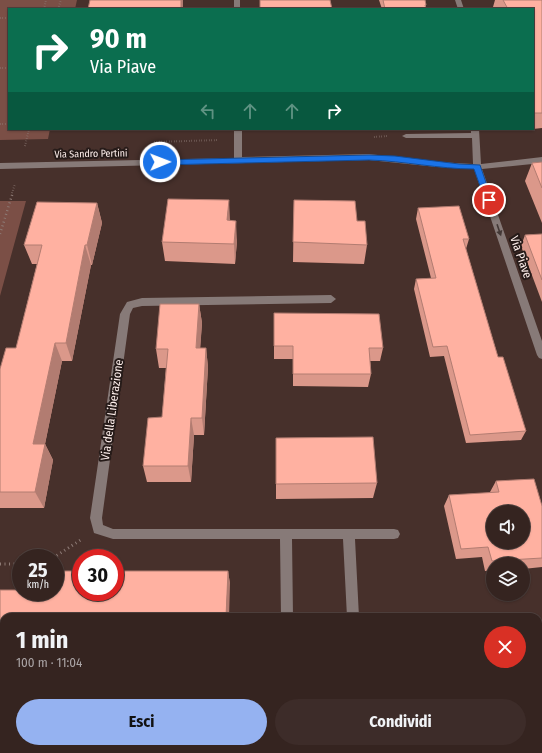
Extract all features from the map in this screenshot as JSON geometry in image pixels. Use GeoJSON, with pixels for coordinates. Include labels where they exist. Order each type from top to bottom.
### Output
{"type":"FeatureCollection","features":[{"type":"Feature","properties":{"kind":"street"},"geometry":{"type":"LineString","coordinates":[[238,130],[238,161]]}},
{"type":"Feature","properties":{"kind":"street"},"geometry":{"type":"LineString","coordinates":[[406,136],[475,132]]}},
{"type":"Feature","properties":{"kind":"street","name":"Via Piave"},"geometry":{"type":"LineString","coordinates":[[475,132],[477,167],[542,355]]}},
{"type":"Feature","properties":{"kind":"street","name":"Via Sandro Pertini"},"geometry":{"type":"LineString","coordinates":[[0,166],[395,158],[477,167],[542,160]]}},
{"type":"Feature","properties":{"kind":"street","name":"Via della Liberazione"},"geometry":{"type":"LineString","coordinates":[[98,529],[96,518],[107,440],[126,314],[130,305],[142,302],[331,299]]}},
{"type":"Feature","properties":{"kind":"street"},"geometry":{"type":"LineString","coordinates":[[98,529],[113,534],[394,534]]}},
{"type":"Feature","properties":{"kind":"street"},"geometry":{"type":"LineString","coordinates":[[286,535],[287,613]]}},
{"type":"Feature","properties":{"kind":"street"},"geometry":{"type":"LineString","coordinates":[[349,535],[353,613]]}},
{"type":"Feature","properties":{"kind":"path"},"geometry":{"type":"LineString","coordinates":[[368,137],[406,136]]}},
{"type":"Feature","properties":{"kind":"path"},"geometry":{"type":"LineString","coordinates":[[152,142],[238,140]]}},
{"type":"Feature","properties":{"kind":"path"},"geometry":{"type":"LineString","coordinates":[[19,145],[26,145]]}},
{"type":"Feature","properties":{"kind":"path"},"geometry":{"type":"LineString","coordinates":[[0,234],[21,166]]}},
{"type":"Feature","properties":{"kind":"path"},"geometry":{"type":"LineString","coordinates":[[64,551],[98,529]]}},
{"type":"Feature","properties":{"kind":"path"},"geometry":{"type":"LineString","coordinates":[[0,564],[12,564]]}},
{"type":"Feature","properties":{"kind":"shaded area"},"geometry":{"type":"Polygon","coordinates":[[[0,0],[77,0],[75,8],[8,8],[8,130],[50,130],[48,139],[0,140],[0,0]]]}},
{"type":"Feature","properties":{"kind":"shaded area"},"geometry":{"type":"Polygon","coordinates":[[[0,201],[26,201],[0,296],[0,201]]]}},
{"type":"Feature","properties":{"kind":"building"},"geometry":{"type":"Polygon","coordinates":[[[90,0],[181,0],[181,8],[88,8],[90,0]]]}},
{"type":"Feature","properties":{"kind":"building"},"geometry":{"type":"Polygon","coordinates":[[[260,0],[330,0],[332,8],[260,8],[260,0]]]}},
{"type":"Feature","properties":{"kind":"building"},"geometry":{"type":"Polygon","coordinates":[[[383,0],[425,0],[426,5],[426,8],[385,8],[383,0]]]}},
{"type":"Feature","properties":{"kind":"building"},"geometry":{"type":"Polygon","coordinates":[[[503,0],[542,0],[542,113],[534,113],[534,8],[507,8],[503,0]]]}},
{"type":"Feature","properties":{"kind":"building"},"geometry":{"type":"Polygon","coordinates":[[[542,162],[542,188],[532,163],[542,162]]]}},
{"type":"Feature","properties":{"kind":"building"},"geometry":{"type":"Polygon","coordinates":[[[168,199],[229,200],[227,220],[236,221],[234,244],[162,242],[168,199]]]}},
{"type":"Feature","properties":{"kind":"building"},"geometry":{"type":"Polygon","coordinates":[[[294,200],[355,201],[357,221],[365,221],[367,245],[293,242],[294,200]]]}},
{"type":"Feature","properties":{"kind":"building"},"geometry":{"type":"Polygon","coordinates":[[[37,202],[97,203],[87,245],[85,245],[66,343],[55,343],[33,444],[45,444],[35,492],[0,492],[0,369],[6,348],[16,348],[42,245],[24,245],[37,202]]]}},
{"type":"Feature","properties":{"kind":"building"},"geometry":{"type":"Polygon","coordinates":[[[459,206],[469,239],[463,239],[498,357],[503,357],[526,431],[470,435],[447,346],[433,347],[416,279],[436,278],[418,208],[459,206]]]}},
{"type":"Feature","properties":{"kind":"building"},"geometry":{"type":"Polygon","coordinates":[[[542,234],[542,280],[525,235],[542,234]]]}},
{"type":"Feature","properties":{"kind":"building"},"geometry":{"type":"Polygon","coordinates":[[[160,304],[199,304],[196,348],[206,348],[202,418],[191,418],[188,466],[143,466],[148,418],[162,417],[168,349],[156,349],[160,304]]]}},
{"type":"Feature","properties":{"kind":"building"},"geometry":{"type":"Polygon","coordinates":[[[274,313],[379,314],[383,348],[369,348],[371,374],[293,374],[293,346],[274,346],[274,313]]]}},
{"type":"Feature","properties":{"kind":"building"},"geometry":{"type":"Polygon","coordinates":[[[373,437],[377,483],[276,484],[276,438],[373,437]]]}},
{"type":"Feature","properties":{"kind":"building"},"geometry":{"type":"Polygon","coordinates":[[[534,479],[542,506],[542,558],[491,557],[489,549],[530,549],[530,505],[486,505],[486,547],[461,549],[449,495],[499,492],[496,481],[534,479]]]}},
{"type":"Feature","properties":{"kind":"building"},"geometry":{"type":"Polygon","coordinates":[[[64,571],[72,571],[72,601],[124,601],[124,571],[228,571],[226,613],[0,613],[0,590],[12,590],[12,601],[64,601],[64,571]]]}},
{"type":"Feature","properties":{"kind":"route"},"geometry":{"type":"LineString","coordinates":[[160,162],[395,158],[477,167],[489,200]]}}]}
